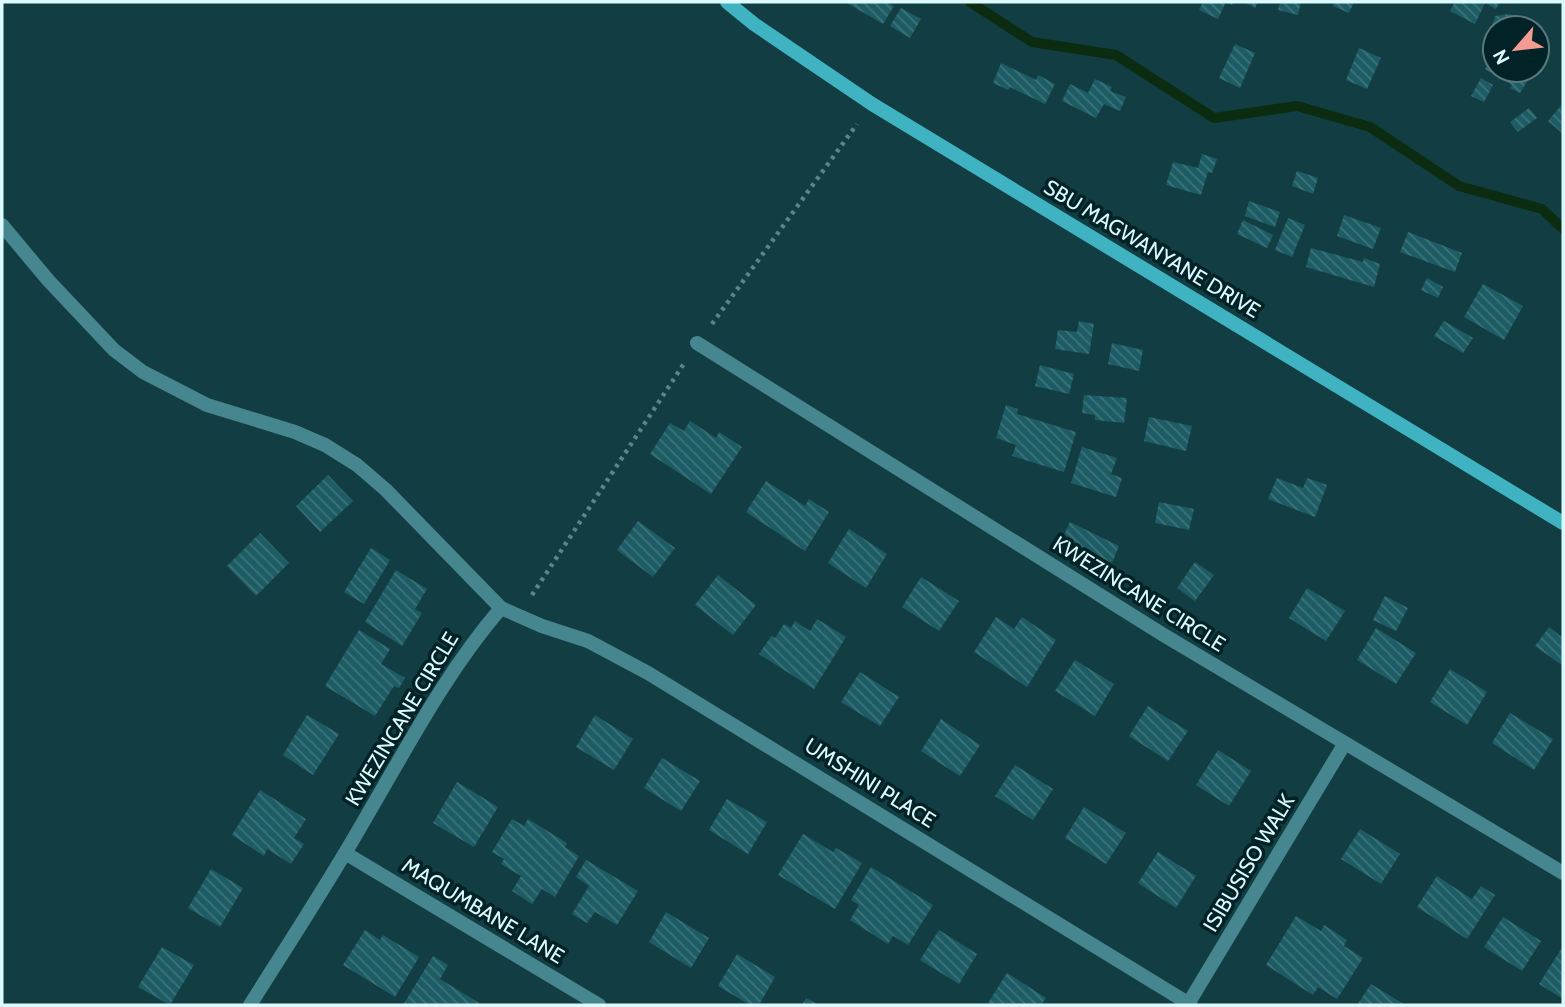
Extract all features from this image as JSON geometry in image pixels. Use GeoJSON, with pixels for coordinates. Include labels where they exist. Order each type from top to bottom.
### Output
{"type":"FeatureCollection","features":[{"type":"Feature","properties":{"kind":"main road","name":"SBU MAGWANYANE DRIVE"},"geometry":{"type":"LineString","coordinates":[[727,2],[754,24],[872,104],[1563,523]]}},
{"type":"Feature","properties":{"kind":"street"},"geometry":{"type":"LineString","coordinates":[[2,225],[48,280],[114,351],[143,372],[207,405],[295,432],[326,445],[357,465],[439,542],[501,608],[517,616]]}},
{"type":"Feature","properties":{"kind":"street","name":"KWEZINCANE CIRCLE"},"geometry":{"type":"LineString","coordinates":[[697,343],[1162,634],[1563,873]]}},
{"type":"Feature","properties":{"kind":"street","name":"KWEZINCANE CIRCLE"},"geometry":{"type":"LineString","coordinates":[[250,1005],[345,853],[444,684],[477,636],[501,608]]}},
{"type":"Feature","properties":{"kind":"street","name":"UMSHINI PLACE"},"geometry":{"type":"LineString","coordinates":[[517,616],[588,641],[648,673],[1190,1005]]}},
{"type":"Feature","properties":{"kind":"street","name":"ISIBUSISO WALK"},"geometry":{"type":"LineString","coordinates":[[1190,1005],[1345,743]]}},
{"type":"Feature","properties":{"kind":"street","name":"MAQUMBANE LANE"},"geometry":{"type":"LineString","coordinates":[[345,853],[599,1005]]}},
{"type":"Feature","properties":{"kind":"path"},"geometry":{"type":"LineString","coordinates":[[517,616],[697,343],[872,104]]}},
{"type":"Feature","properties":{"kind":"building"},"geometry":{"type":"Polygon","coordinates":[[[845,2],[886,2],[894,6],[883,24],[845,2]]]}},
{"type":"Feature","properties":{"kind":"building"},"geometry":{"type":"Polygon","coordinates":[[[1203,2],[1226,2],[1218,19],[1199,10],[1203,2]]]}},
{"type":"Feature","properties":{"kind":"building"},"geometry":{"type":"Polygon","coordinates":[[[1244,2],[1258,2],[1255,8],[1244,2]]]}},
{"type":"Feature","properties":{"kind":"building"},"geometry":{"type":"Polygon","coordinates":[[[1280,2],[1301,2],[1298,15],[1278,10],[1280,2]]]}},
{"type":"Feature","properties":{"kind":"building"},"geometry":{"type":"Polygon","coordinates":[[[1334,2],[1354,2],[1349,13],[1333,6],[1334,2]]]}},
{"type":"Feature","properties":{"kind":"building"},"geometry":{"type":"Polygon","coordinates":[[[1455,2],[1500,2],[1496,9],[1485,3],[1475,24],[1450,11],[1455,2]]]}},
{"type":"Feature","properties":{"kind":"building"},"geometry":{"type":"Polygon","coordinates":[[[901,8],[921,19],[910,38],[890,26],[901,8]]]}},
{"type":"Feature","properties":{"kind":"building"},"geometry":{"type":"Polygon","coordinates":[[[1235,44],[1255,53],[1240,88],[1219,78],[1235,44]]]}},
{"type":"Feature","properties":{"kind":"building"},"geometry":{"type":"Polygon","coordinates":[[[1359,48],[1381,58],[1367,89],[1346,80],[1359,48]]]}},
{"type":"Feature","properties":{"kind":"building"},"geometry":{"type":"Polygon","coordinates":[[[1001,63],[1036,80],[1038,75],[1055,84],[1045,104],[1010,87],[1008,90],[993,83],[1001,63]]]}},
{"type":"Feature","properties":{"kind":"building"},"geometry":{"type":"Polygon","coordinates":[[[1481,78],[1481,84],[1493,85],[1484,102],[1471,96],[1481,78]]]}},
{"type":"Feature","properties":{"kind":"building"},"geometry":{"type":"Polygon","coordinates":[[[1095,79],[1112,87],[1110,91],[1126,97],[1120,111],[1104,104],[1096,118],[1062,101],[1070,84],[1088,93],[1095,79]]]}},
{"type":"Feature","properties":{"kind":"building"},"geometry":{"type":"Polygon","coordinates":[[[1525,84],[1520,93],[1510,88],[1512,85],[1525,84]]]}},
{"type":"Feature","properties":{"kind":"building"},"geometry":{"type":"Polygon","coordinates":[[[1563,103],[1563,134],[1548,121],[1563,103]]]}},
{"type":"Feature","properties":{"kind":"building"},"geometry":{"type":"Polygon","coordinates":[[[1529,108],[1537,118],[1518,132],[1510,122],[1529,108]]]}},
{"type":"Feature","properties":{"kind":"building"},"geometry":{"type":"Polygon","coordinates":[[[1202,154],[1217,159],[1212,173],[1208,172],[1201,195],[1166,185],[1173,162],[1198,168],[1202,154]]]}},
{"type":"Feature","properties":{"kind":"building"},"geometry":{"type":"Polygon","coordinates":[[[1297,171],[1318,178],[1313,194],[1292,186],[1297,171]]]}},
{"type":"Feature","properties":{"kind":"building"},"geometry":{"type":"Polygon","coordinates":[[[1249,201],[1280,212],[1275,227],[1245,216],[1249,201]]]}},
{"type":"Feature","properties":{"kind":"building"},"geometry":{"type":"Polygon","coordinates":[[[1344,215],[1381,228],[1373,249],[1337,236],[1344,215]]]}},
{"type":"Feature","properties":{"kind":"building"},"geometry":{"type":"Polygon","coordinates":[[[1288,218],[1305,225],[1292,257],[1275,250],[1288,218]]]}},
{"type":"Feature","properties":{"kind":"building"},"geometry":{"type":"Polygon","coordinates":[[[1243,220],[1273,235],[1267,248],[1237,234],[1243,220]]]}},
{"type":"Feature","properties":{"kind":"building"},"geometry":{"type":"Polygon","coordinates":[[[1408,232],[1462,253],[1455,272],[1400,252],[1408,232]]]}},
{"type":"Feature","properties":{"kind":"building"},"geometry":{"type":"Polygon","coordinates":[[[1311,248],[1363,262],[1364,258],[1380,264],[1374,287],[1306,267],[1311,248]]]}},
{"type":"Feature","properties":{"kind":"building"},"geometry":{"type":"Polygon","coordinates":[[[1427,278],[1443,287],[1438,298],[1421,290],[1427,278]]]}},
{"type":"Feature","properties":{"kind":"building"},"geometry":{"type":"Polygon","coordinates":[[[1483,284],[1523,306],[1504,340],[1464,317],[1483,284]]]}},
{"type":"Feature","properties":{"kind":"building"},"geometry":{"type":"Polygon","coordinates":[[[1079,321],[1094,324],[1089,354],[1055,349],[1058,330],[1077,332],[1079,321]]]}},
{"type":"Feature","properties":{"kind":"building"},"geometry":{"type":"Polygon","coordinates":[[[1444,321],[1473,338],[1463,353],[1434,336],[1444,321]]]}},
{"type":"Feature","properties":{"kind":"building"},"geometry":{"type":"Polygon","coordinates":[[[1112,343],[1143,350],[1139,371],[1108,364],[1112,343]]]}},
{"type":"Feature","properties":{"kind":"building"},"geometry":{"type":"Polygon","coordinates":[[[1040,365],[1074,374],[1069,394],[1035,386],[1040,365]]]}},
{"type":"Feature","properties":{"kind":"building"},"geometry":{"type":"Polygon","coordinates":[[[1084,395],[1127,398],[1124,423],[1095,420],[1095,415],[1082,413],[1084,395]]]}},
{"type":"Feature","properties":{"kind":"building"},"geometry":{"type":"Polygon","coordinates":[[[1006,405],[1018,409],[1017,414],[1076,432],[1064,472],[1012,456],[1016,445],[996,438],[1006,405]]]}},
{"type":"Feature","properties":{"kind":"building"},"geometry":{"type":"Polygon","coordinates":[[[1149,417],[1192,426],[1186,451],[1144,441],[1149,417]]]}},
{"type":"Feature","properties":{"kind":"building"},"geometry":{"type":"Polygon","coordinates":[[[690,421],[716,438],[719,432],[742,447],[711,494],[650,454],[670,423],[684,431],[690,421]]]}},
{"type":"Feature","properties":{"kind":"building"},"geometry":{"type":"Polygon","coordinates":[[[1082,447],[1117,458],[1111,474],[1122,478],[1116,497],[1071,483],[1082,447]]]}},
{"type":"Feature","properties":{"kind":"building"},"geometry":{"type":"Polygon","coordinates":[[[328,475],[353,501],[320,532],[296,506],[328,475]]]}},
{"type":"Feature","properties":{"kind":"building"},"geometry":{"type":"Polygon","coordinates":[[[1277,478],[1303,488],[1307,478],[1327,485],[1315,517],[1268,499],[1277,478]]]}},
{"type":"Feature","properties":{"kind":"building"},"geometry":{"type":"Polygon","coordinates":[[[766,481],[805,506],[809,499],[829,512],[805,551],[746,512],[766,481]]]}},
{"type":"Feature","properties":{"kind":"building"},"geometry":{"type":"Polygon","coordinates":[[[1159,502],[1194,509],[1189,530],[1155,523],[1159,502]]]}},
{"type":"Feature","properties":{"kind":"building"},"geometry":{"type":"Polygon","coordinates":[[[638,521],[675,548],[653,577],[617,550],[638,521]]]}},
{"type":"Feature","properties":{"kind":"building"},"geometry":{"type":"Polygon","coordinates":[[[1070,522],[1119,546],[1112,563],[1062,539],[1070,522]]]}},
{"type":"Feature","properties":{"kind":"building"},"geometry":{"type":"Polygon","coordinates":[[[849,529],[887,554],[866,588],[828,563],[849,529]]]}},
{"type":"Feature","properties":{"kind":"building"},"geometry":{"type":"Polygon","coordinates":[[[260,533],[289,563],[256,596],[227,566],[260,533]]]}},
{"type":"Feature","properties":{"kind":"building"},"geometry":{"type":"Polygon","coordinates":[[[371,548],[390,560],[364,604],[344,592],[371,548]]]}},
{"type":"Feature","properties":{"kind":"building"},"geometry":{"type":"Polygon","coordinates":[[[1195,562],[1214,575],[1195,601],[1177,588],[1195,562]]]}},
{"type":"Feature","properties":{"kind":"building"},"geometry":{"type":"Polygon","coordinates":[[[396,570],[427,589],[415,609],[422,613],[402,646],[365,622],[396,570]]]}},
{"type":"Feature","properties":{"kind":"building"},"geometry":{"type":"Polygon","coordinates":[[[718,575],[756,605],[733,635],[695,605],[718,575]]]}},
{"type":"Feature","properties":{"kind":"building"},"geometry":{"type":"Polygon","coordinates":[[[921,577],[959,601],[939,631],[902,607],[921,577]]]}},
{"type":"Feature","properties":{"kind":"building"},"geometry":{"type":"Polygon","coordinates":[[[1307,588],[1345,611],[1326,641],[1289,618],[1307,588]]]}},
{"type":"Feature","properties":{"kind":"building"},"geometry":{"type":"Polygon","coordinates":[[[1385,596],[1408,608],[1396,631],[1373,620],[1385,596]]]}},
{"type":"Feature","properties":{"kind":"building"},"geometry":{"type":"Polygon","coordinates":[[[996,617],[1014,629],[1022,617],[1056,640],[1027,687],[974,652],[996,617]]]}},
{"type":"Feature","properties":{"kind":"building"},"geometry":{"type":"Polygon","coordinates":[[[817,619],[846,637],[814,689],[759,654],[771,636],[775,638],[784,624],[791,628],[795,621],[810,631],[817,619]]]}},
{"type":"Feature","properties":{"kind":"building"},"geometry":{"type":"Polygon","coordinates":[[[1549,627],[1563,638],[1563,666],[1535,646],[1549,627]]]}},
{"type":"Feature","properties":{"kind":"building"},"geometry":{"type":"Polygon","coordinates":[[[1376,628],[1416,653],[1396,684],[1357,660],[1376,628]]]}},
{"type":"Feature","properties":{"kind":"building"},"geometry":{"type":"Polygon","coordinates":[[[359,630],[390,649],[381,664],[405,678],[399,688],[394,686],[375,716],[325,686],[359,630]]]}},
{"type":"Feature","properties":{"kind":"building"},"geometry":{"type":"Polygon","coordinates":[[[1075,660],[1114,684],[1095,716],[1055,691],[1075,660]]]}},
{"type":"Feature","properties":{"kind":"building"},"geometry":{"type":"Polygon","coordinates":[[[1450,669],[1487,692],[1467,725],[1430,702],[1450,669]]]}},
{"type":"Feature","properties":{"kind":"building"},"geometry":{"type":"Polygon","coordinates":[[[860,672],[899,697],[880,726],[841,702],[860,672]]]}},
{"type":"Feature","properties":{"kind":"building"},"geometry":{"type":"Polygon","coordinates":[[[1148,706],[1188,731],[1168,761],[1129,736],[1148,706]]]}},
{"type":"Feature","properties":{"kind":"building"},"geometry":{"type":"Polygon","coordinates":[[[1510,713],[1553,739],[1534,770],[1492,743],[1510,713]]]}},
{"type":"Feature","properties":{"kind":"building"},"geometry":{"type":"Polygon","coordinates":[[[307,715],[339,734],[313,775],[283,755],[307,715]]]}},
{"type":"Feature","properties":{"kind":"building"},"geometry":{"type":"Polygon","coordinates":[[[595,715],[633,739],[614,770],[576,747],[595,715]]]}},
{"type":"Feature","properties":{"kind":"building"},"geometry":{"type":"Polygon","coordinates":[[[941,719],[980,745],[960,776],[921,751],[941,719]]]}},
{"type":"Feature","properties":{"kind":"building"},"geometry":{"type":"Polygon","coordinates":[[[1218,750],[1251,771],[1229,806],[1196,785],[1218,750]]]}},
{"type":"Feature","properties":{"kind":"building"},"geometry":{"type":"Polygon","coordinates":[[[662,758],[700,781],[681,811],[644,788],[662,758]]]}},
{"type":"Feature","properties":{"kind":"building"},"geometry":{"type":"Polygon","coordinates":[[[1015,765],[1053,789],[1033,820],[995,796],[1015,765]]]}},
{"type":"Feature","properties":{"kind":"building"},"geometry":{"type":"Polygon","coordinates":[[[457,782],[498,807],[474,847],[433,823],[457,782]]]}},
{"type":"Feature","properties":{"kind":"building"},"geometry":{"type":"Polygon","coordinates":[[[260,790],[306,819],[294,838],[304,844],[291,864],[267,849],[264,856],[232,835],[260,790]]]}},
{"type":"Feature","properties":{"kind":"building"},"geometry":{"type":"Polygon","coordinates":[[[727,799],[767,822],[748,854],[709,830],[727,799]]]}},
{"type":"Feature","properties":{"kind":"building"},"geometry":{"type":"Polygon","coordinates":[[[1084,807],[1126,833],[1106,864],[1065,838],[1084,807]]]}},
{"type":"Feature","properties":{"kind":"building"},"geometry":{"type":"Polygon","coordinates":[[[512,819],[524,826],[528,819],[567,843],[565,847],[579,856],[555,897],[542,889],[532,904],[512,891],[521,876],[501,864],[504,859],[492,852],[512,819]]]}},
{"type":"Feature","properties":{"kind":"building"},"geometry":{"type":"Polygon","coordinates":[[[1360,829],[1400,854],[1381,884],[1341,859],[1360,829]]]}},
{"type":"Feature","properties":{"kind":"building"},"geometry":{"type":"Polygon","coordinates":[[[803,834],[833,852],[836,848],[862,863],[835,909],[778,875],[803,834]]]}},
{"type":"Feature","properties":{"kind":"building"},"geometry":{"type":"Polygon","coordinates":[[[1158,852],[1196,876],[1176,908],[1138,883],[1158,852]]]}},
{"type":"Feature","properties":{"kind":"building"},"geometry":{"type":"Polygon","coordinates":[[[586,860],[638,891],[617,925],[595,912],[587,923],[572,914],[589,886],[576,877],[586,860]]]}},
{"type":"Feature","properties":{"kind":"building"},"geometry":{"type":"Polygon","coordinates":[[[871,867],[933,905],[908,945],[893,936],[888,944],[850,920],[859,905],[851,900],[871,867]]]}},
{"type":"Feature","properties":{"kind":"building"},"geometry":{"type":"Polygon","coordinates":[[[211,869],[243,888],[220,927],[188,908],[211,869]]]}},
{"type":"Feature","properties":{"kind":"building"},"geometry":{"type":"Polygon","coordinates":[[[1437,876],[1472,899],[1481,886],[1495,895],[1467,939],[1417,907],[1437,876]]]}},
{"type":"Feature","properties":{"kind":"building"},"geometry":{"type":"Polygon","coordinates":[[[666,912],[709,938],[691,968],[649,942],[666,912]]]}},
{"type":"Feature","properties":{"kind":"building"},"geometry":{"type":"Polygon","coordinates":[[[1296,916],[1321,931],[1324,925],[1347,940],[1344,946],[1363,958],[1337,999],[1318,987],[1313,995],[1266,965],[1296,916]]]}},
{"type":"Feature","properties":{"kind":"building"},"geometry":{"type":"Polygon","coordinates":[[[1503,917],[1541,941],[1522,971],[1484,947],[1503,917]]]}},
{"type":"Feature","properties":{"kind":"building"},"geometry":{"type":"Polygon","coordinates":[[[365,930],[380,940],[383,935],[419,957],[395,997],[343,965],[365,930]]]}},
{"type":"Feature","properties":{"kind":"building"},"geometry":{"type":"Polygon","coordinates":[[[939,930],[977,954],[959,984],[920,960],[939,930]]]}},
{"type":"Feature","properties":{"kind":"building"},"geometry":{"type":"Polygon","coordinates":[[[1563,946],[1563,999],[1539,984],[1563,946]]]}},
{"type":"Feature","properties":{"kind":"building"},"geometry":{"type":"Polygon","coordinates":[[[162,947],[194,965],[170,1005],[138,987],[162,947]]]}},
{"type":"Feature","properties":{"kind":"building"},"geometry":{"type":"Polygon","coordinates":[[[737,954],[775,977],[759,1005],[750,1005],[718,986],[737,954]]]}},
{"type":"Feature","properties":{"kind":"building"},"geometry":{"type":"Polygon","coordinates":[[[433,956],[448,965],[440,979],[479,1003],[478,1005],[403,1005],[433,956]]]}},
{"type":"Feature","properties":{"kind":"building"},"geometry":{"type":"Polygon","coordinates":[[[1007,973],[1046,998],[1041,1005],[988,1003],[1007,973]]]}},
{"type":"Feature","properties":{"kind":"building"},"geometry":{"type":"Polygon","coordinates":[[[1371,984],[1405,1005],[1357,1005],[1371,984]]]}},
{"type":"Feature","properties":{"kind":"building"},"geometry":{"type":"Polygon","coordinates":[[[806,998],[819,1005],[802,1005],[806,998]]]}},
{"type":"Feature","properties":{"kind":"waterway"},"geometry":{"type":"LineString","coordinates":[[970,2],[1032,42],[1116,55],[1214,118],[1297,106],[1370,127],[1459,186],[1542,209],[1563,229]]}}]}
